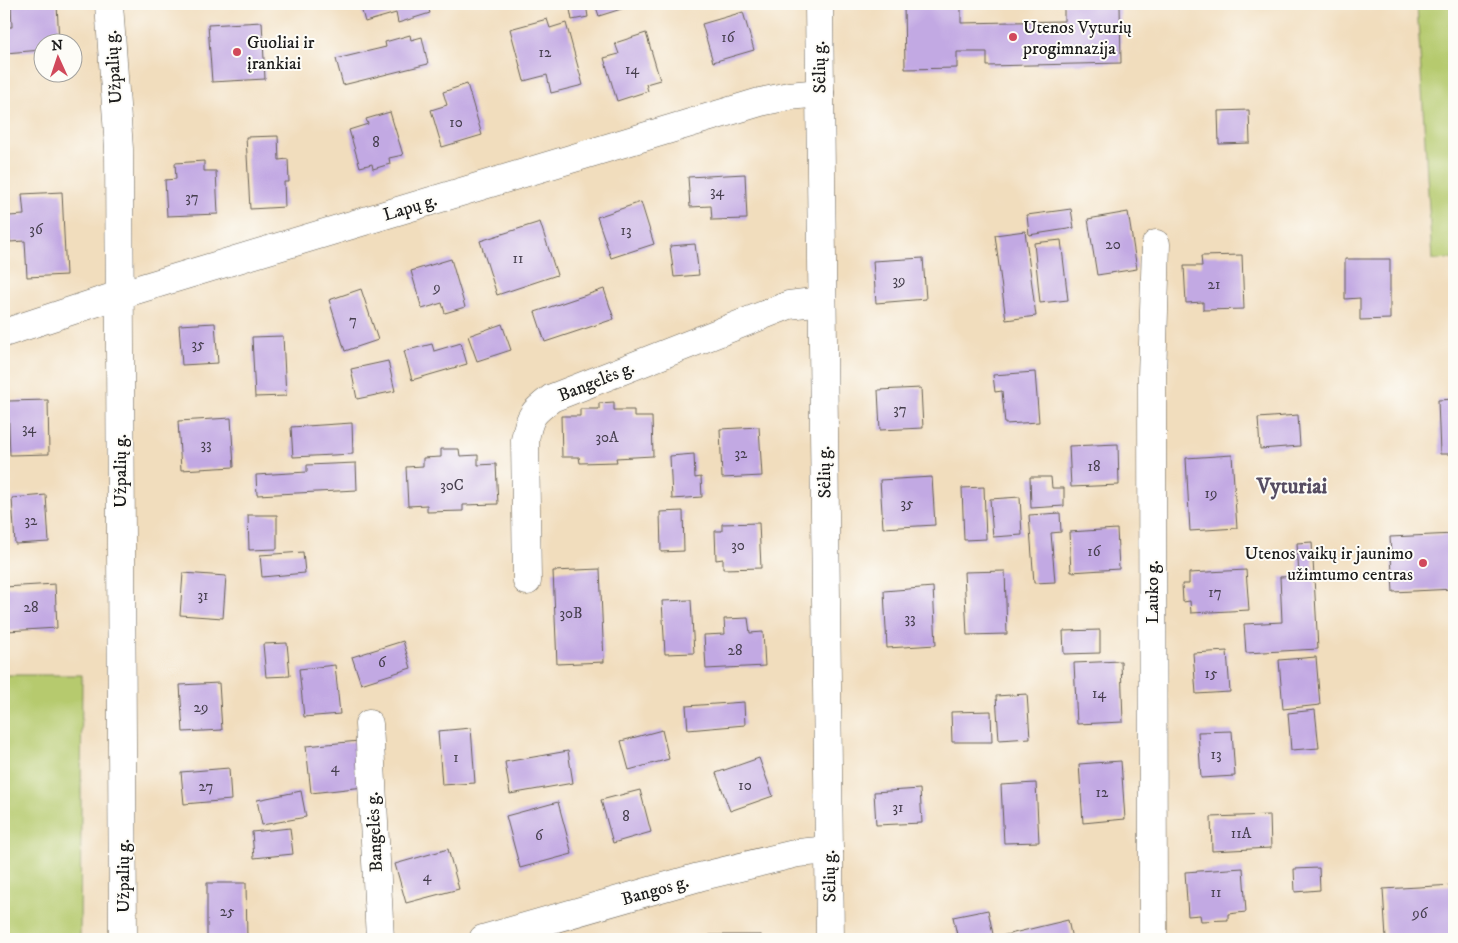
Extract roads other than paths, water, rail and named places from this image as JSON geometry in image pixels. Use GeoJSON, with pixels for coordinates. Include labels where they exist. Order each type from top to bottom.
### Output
{"type":"FeatureCollection","features":[{"type":"Feature","properties":{"kind":"street","name":"Užpalių g."},"geometry":{"type":"LineString","coordinates":[[109,4],[119,149],[123,939]]}},
{"type":"Feature","properties":{"kind":"street","name":"Sėlių g."},"geometry":{"type":"LineString","coordinates":[[819,4],[830,939]]}},
{"type":"Feature","properties":{"kind":"street","name":"Lapų g."},"geometry":{"type":"LineString","coordinates":[[4,333],[119,295],[760,102],[789,96],[820,93]]}},
{"type":"Feature","properties":{"kind":"street","name":"Lauko g."},"geometry":{"type":"LineString","coordinates":[[1153,939],[1152,377],[1156,244]]}},
{"type":"Feature","properties":{"kind":"street","name":"Bangelės g."},"geometry":{"type":"LineString","coordinates":[[527,581],[525,440],[527,425],[535,411],[552,398],[788,304],[822,301]]}},
{"type":"Feature","properties":{"kind":"street","name":"Bangelės g."},"geometry":{"type":"LineString","coordinates":[[369,724],[380,939]]}},
{"type":"Feature","properties":{"kind":"street","name":"Bangos g."},"geometry":{"type":"LineString","coordinates":[[483,939],[699,877],[798,853],[829,850]]}},
{"type":"Feature","properties":{"kind":"place","name":"Utenos Vyturių progimnazija"},"geometry":{"type":"Point","coordinates":[1013,37]}},
{"type":"Feature","properties":{"kind":"place","name":"Guoliai ir įrankiai"},"geometry":{"type":"Point","coordinates":[237,52]}},
{"type":"Feature","properties":{"kind":"place","name":"Utenos vaikų ir jaunimo užimtumo centras"},"geometry":{"type":"Point","coordinates":[1423,563]}},
{"type":"Feature","properties":{"kind":"district","name":"Vyturiai"},"geometry":{"type":"Point","coordinates":[1292,485]}}]}
